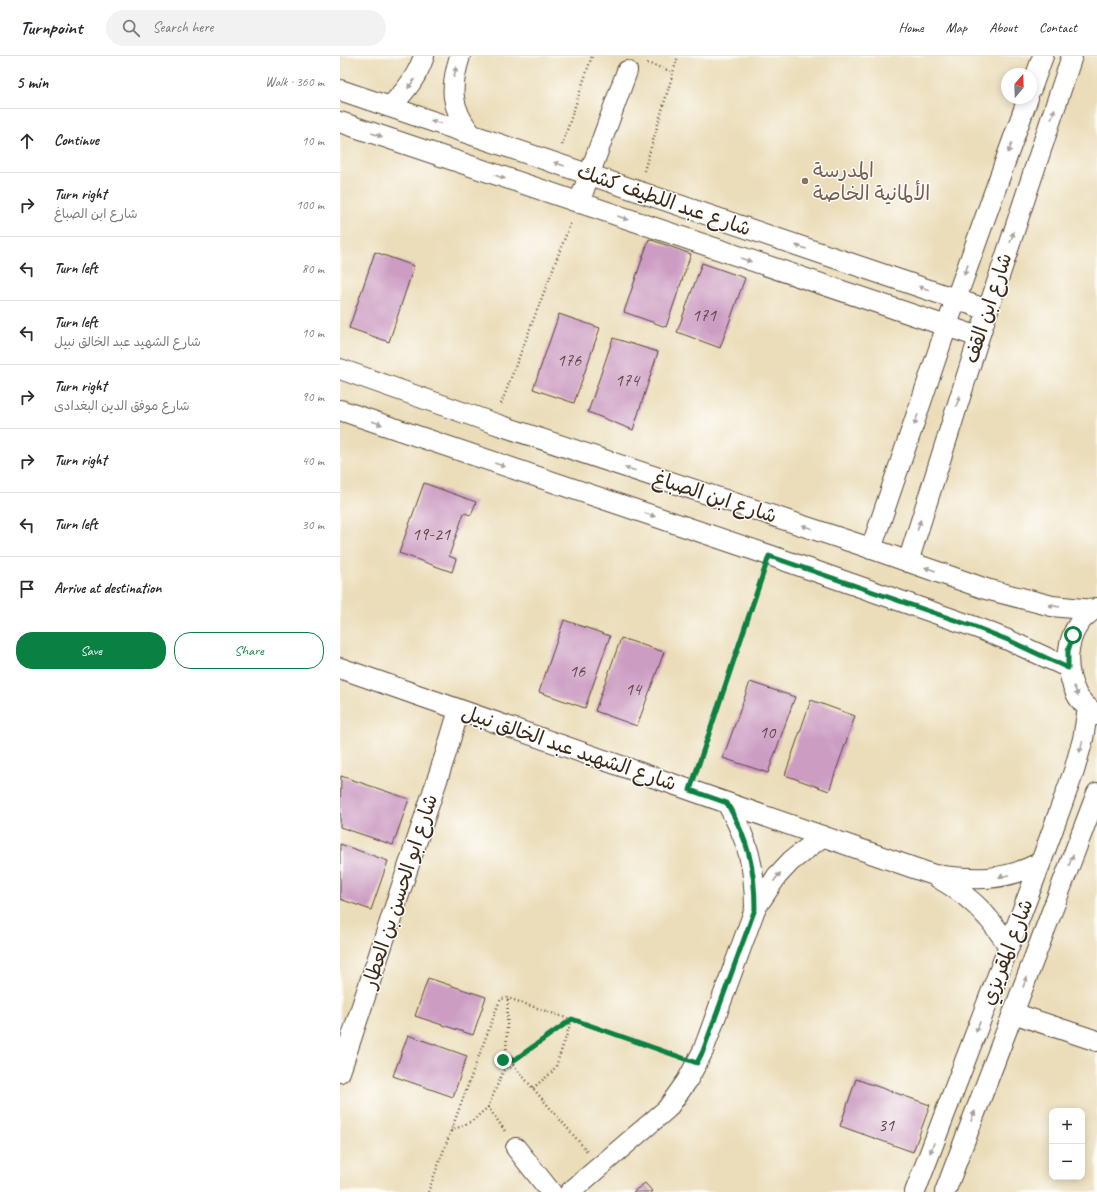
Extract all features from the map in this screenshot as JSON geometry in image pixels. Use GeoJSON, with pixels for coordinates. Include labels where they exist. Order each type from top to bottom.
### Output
{"type":"FeatureCollection","features":[{"type":"Feature","properties":{"kind":"street"},"geometry":{"type":"LineString","coordinates":[[389,107],[414,80],[424,56]]}},
{"type":"Feature","properties":{"kind":"street"},"geometry":{"type":"LineString","coordinates":[[460,56],[455,71],[453,94],[459,115],[471,134]]}},
{"type":"Feature","properties":{"kind":"street"},"geometry":{"type":"LineString","coordinates":[[1037,72],[1043,56]]}},
{"type":"Feature","properties":{"kind":"street","name":"شارع ابن القف"},"geometry":{"type":"LineString","coordinates":[[908,562],[978,337],[1072,56]]}},
{"type":"Feature","properties":{"kind":"street"},"geometry":{"type":"LineString","coordinates":[[578,203],[588,174],[634,66]]}},
{"type":"Feature","properties":{"kind":"street","name":"شارع عبد اللطيف كشك"},"geometry":{"type":"LineString","coordinates":[[340,90],[988,310]]}},
{"type":"Feature","properties":{"kind":"street","name":"شارع ابن القف"},"geometry":{"type":"LineString","coordinates":[[871,549],[956,299],[1026,104]]}},
{"type":"Feature","properties":{"kind":"street","name":"شارع عبد اللطيف كشك"},"geometry":{"type":"LineString","coordinates":[[340,122],[978,337]]}},
{"type":"Feature","properties":{"kind":"street","name":"شارع ابن الصباغ"},"geometry":{"type":"LineString","coordinates":[[340,369],[493,423],[871,549],[986,589],[1052,606],[1095,609]]}},
{"type":"Feature","properties":{"kind":"street","name":"شارع ابن الصباغ"},"geometry":{"type":"LineString","coordinates":[[340,410],[975,627],[1008,640],[1068,668]]}},
{"type":"Feature","properties":{"kind":"street"},"geometry":{"type":"LineString","coordinates":[[1092,712],[1076,694],[1068,668],[1068,651],[1073,635],[1081,621],[1095,609]]}},
{"type":"Feature","properties":{"kind":"street","name":"شارع الشهيد عبد الخالق نبيل"},"geometry":{"type":"LineString","coordinates":[[340,668],[934,874],[975,879],[994,878],[1027,869],[1041,862]]}},
{"type":"Feature","properties":{"kind":"street","name":"شارع ابو الحسن بن العطار"},"geometry":{"type":"LineString","coordinates":[[340,1072],[444,760],[459,710]]}},
{"type":"Feature","properties":{"kind":"street","name":"شارع المقريزي"},"geometry":{"type":"LineString","coordinates":[[915,1192],[1041,862],[1092,712]]}},
{"type":"Feature","properties":{"kind":"street","name":"شارع المقريزي"},"geometry":{"type":"LineString","coordinates":[[945,1192],[1097,793]]}},
{"type":"Feature","properties":{"kind":"street"},"geometry":{"type":"LineString","coordinates":[[727,803],[741,830],[752,865],[755,887],[755,909]]}},
{"type":"Feature","properties":{"kind":"street"},"geometry":{"type":"LineString","coordinates":[[570,1192],[667,1109],[687,1081],[703,1051],[755,909],[777,876],[791,861],[823,836]]}},
{"type":"Feature","properties":{"kind":"street","name":"شارع الشهيد عبد الخالق نبيل"},"geometry":{"type":"LineString","coordinates":[[934,874],[954,887],[972,902],[988,918],[1009,946]]}},
{"type":"Feature","properties":{"kind":"street"},"geometry":{"type":"LineString","coordinates":[[1013,1013],[1097,1041]]}},
{"type":"Feature","properties":{"kind":"street"},"geometry":{"type":"LineString","coordinates":[[516,1148],[551,1192]]}},
{"type":"Feature","properties":{"kind":"path"},"geometry":{"type":"LineString","coordinates":[[556,163],[592,56]]}},
{"type":"Feature","properties":{"kind":"path"},"geometry":{"type":"LineString","coordinates":[[638,191],[678,56]]}},
{"type":"Feature","properties":{"kind":"path"},"geometry":{"type":"LineString","coordinates":[[634,66],[673,72]]}},
{"type":"Feature","properties":{"kind":"path"},"geometry":{"type":"LineString","coordinates":[[493,423],[578,203]]}},
{"type":"Feature","properties":{"kind":"path"},"geometry":{"type":"LineString","coordinates":[[690,790],[769,556]]}},
{"type":"Feature","properties":{"kind":"path"},"geometry":{"type":"LineString","coordinates":[[428,1192],[501,999],[508,998],[697,1063]]}},
{"type":"Feature","properties":{"kind":"path"},"geometry":{"type":"LineString","coordinates":[[505,1067],[502,1064],[506,1057],[508,998]]}},
{"type":"Feature","properties":{"kind":"path"},"geometry":{"type":"LineString","coordinates":[[513,1061],[572,1019]]}},
{"type":"Feature","properties":{"kind":"path"},"geometry":{"type":"LineString","coordinates":[[532,1088],[551,1073],[556,1066],[572,1019]]}},
{"type":"Feature","properties":{"kind":"path"},"geometry":{"type":"LineString","coordinates":[[506,1057],[513,1061]]}},
{"type":"Feature","properties":{"kind":"path"},"geometry":{"type":"LineString","coordinates":[[513,1061],[513,1065],[532,1088],[600,1166]]}},
{"type":"Feature","properties":{"kind":"path"},"geometry":{"type":"LineString","coordinates":[[505,1067],[509,1068],[513,1065]]}},
{"type":"Feature","properties":{"kind":"path"},"geometry":{"type":"LineString","coordinates":[[451,1132],[472,1121],[488,1107],[505,1067]]}},
{"type":"Feature","properties":{"kind":"path"},"geometry":{"type":"LineString","coordinates":[[488,1107],[516,1148]]}},
{"type":"Feature","properties":{"kind":"building"},"geometry":{"type":"Polygon","coordinates":[[[649,239],[691,254],[666,327],[624,312],[649,239]]]}},
{"type":"Feature","properties":{"kind":"building"},"geometry":{"type":"Polygon","coordinates":[[[375,252],[414,266],[389,342],[349,328],[375,252]]]}},
{"type":"Feature","properties":{"kind":"building"},"geometry":{"type":"Polygon","coordinates":[[[702,263],[745,278],[720,348],[677,332],[702,263]]]}},
{"type":"Feature","properties":{"kind":"building"},"geometry":{"type":"Polygon","coordinates":[[[559,314],[600,328],[574,403],[533,389],[559,314]]]}},
{"type":"Feature","properties":{"kind":"building"},"geometry":{"type":"Polygon","coordinates":[[[613,338],[658,352],[633,430],[588,412],[613,338]]]}},
{"type":"Feature","properties":{"kind":"building"},"geometry":{"type":"Polygon","coordinates":[[[424,483],[476,502],[471,515],[464,513],[449,556],[456,559],[452,572],[399,553],[424,483]]]}},
{"type":"Feature","properties":{"kind":"building"},"geometry":{"type":"Polygon","coordinates":[[[564,620],[610,636],[585,708],[539,692],[564,620]]]}},
{"type":"Feature","properties":{"kind":"building"},"geometry":{"type":"Polygon","coordinates":[[[621,638],[664,652],[637,726],[595,711],[621,638]]]}},
{"type":"Feature","properties":{"kind":"building"},"geometry":{"type":"Polygon","coordinates":[[[750,682],[795,697],[768,773],[723,758],[750,682]]]}},
{"type":"Feature","properties":{"kind":"building"},"geometry":{"type":"Polygon","coordinates":[[[811,700],[855,716],[829,791],[785,775],[811,700]]]}},
{"type":"Feature","properties":{"kind":"building"},"geometry":{"type":"Polygon","coordinates":[[[341,776],[409,799],[393,845],[340,827],[341,776]]]}},
{"type":"Feature","properties":{"kind":"building"},"geometry":{"type":"Polygon","coordinates":[[[340,844],[388,861],[371,910],[340,899],[340,844]]]}},
{"type":"Feature","properties":{"kind":"building"},"geometry":{"type":"Polygon","coordinates":[[[428,978],[486,997],[473,1035],[415,1016],[428,978]]]}},
{"type":"Feature","properties":{"kind":"building"},"geometry":{"type":"Polygon","coordinates":[[[408,1035],[467,1056],[453,1097],[393,1076],[408,1035]]]}},
{"type":"Feature","properties":{"kind":"building"},"geometry":{"type":"Polygon","coordinates":[[[856,1079],[930,1105],[913,1152],[840,1126],[856,1079]]]}},
{"type":"Feature","properties":{"kind":"building"},"geometry":{"type":"Polygon","coordinates":[[[645,1183],[653,1192],[633,1192],[645,1183]]]}},
{"type":"Feature","properties":{"kind":"place","name":"المدرسة الألمانية الخاصة"},"geometry":{"type":"Point","coordinates":[805,181]}},
{"type":"Feature","properties":{"kind":"route"},"geometry":{"type":"LineString","coordinates":[[503,1060],[506,1057],[513,1061],[572,1019],[697,1063],[703,1051],[755,909],[755,887],[747,843],[727,803],[690,790],[769,556],[975,627],[1008,640],[1068,668],[1068,651],[1073,635]]}}]}
